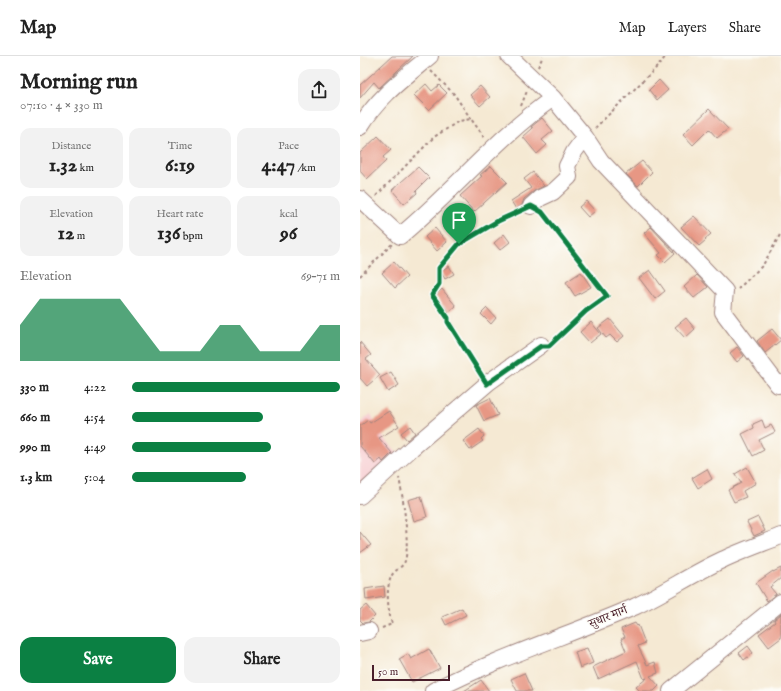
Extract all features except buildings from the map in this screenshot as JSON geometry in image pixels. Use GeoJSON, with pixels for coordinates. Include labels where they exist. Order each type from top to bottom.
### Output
{"type":"FeatureCollection","features":[{"type":"Feature","properties":{"kind":"street"},"geometry":{"type":"LineString","coordinates":[[509,56],[553,98],[586,137],[601,161],[725,291],[723,312],[778,385],[781,383]]}},
{"type":"Feature","properties":{"kind":"street"},"geometry":{"type":"LineString","coordinates":[[362,120],[384,94],[426,59]]}},
{"type":"Feature","properties":{"kind":"street"},"geometry":{"type":"LineString","coordinates":[[363,202],[400,236],[426,214],[493,147],[536,110],[553,98]]}},
{"type":"Feature","properties":{"kind":"street"},"geometry":{"type":"LineString","coordinates":[[531,206],[540,198],[553,192],[569,177],[567,166],[574,152],[586,137]]}},
{"type":"Feature","properties":{"kind":"street"},"geometry":{"type":"LineString","coordinates":[[360,496],[394,464],[487,384],[541,346]]}},
{"type":"Feature","properties":{"kind":"street","name":"सुधार मार्ग"},"geometry":{"type":"LineString","coordinates":[[433,691],[518,652],[545,643],[635,606],[722,560],[781,536]]}},
{"type":"Feature","properties":{"kind":"street"},"geometry":{"type":"LineString","coordinates":[[671,691],[781,602]]}},
{"type":"Feature","properties":{"kind":"path"},"geometry":{"type":"LineString","coordinates":[[520,107],[543,56]]}},
{"type":"Feature","properties":{"kind":"path"},"geometry":{"type":"LineString","coordinates":[[586,137],[609,116],[666,56]]}},
{"type":"Feature","properties":{"kind":"path"},"geometry":{"type":"LineString","coordinates":[[426,59],[493,147]]}},
{"type":"Feature","properties":{"kind":"path"},"geometry":{"type":"LineString","coordinates":[[363,202],[390,183],[434,137],[459,121],[471,119]]}},
{"type":"Feature","properties":{"kind":"path"},"geometry":{"type":"LineString","coordinates":[[444,196],[459,244]]}},
{"type":"Feature","properties":{"kind":"path"},"geometry":{"type":"LineString","coordinates":[[487,384],[448,322],[448,318],[432,295],[439,284],[439,268],[459,244],[498,221],[531,206],[542,212],[607,296],[586,311],[549,346],[541,346]]}},
{"type":"Feature","properties":{"kind":"path"},"geometry":{"type":"LineString","coordinates":[[725,291],[738,289],[763,265],[781,233]]}},
{"type":"Feature","properties":{"kind":"path"},"geometry":{"type":"LineString","coordinates":[[360,276],[400,236]]}},
{"type":"Feature","properties":{"kind":"path"},"geometry":{"type":"LineString","coordinates":[[364,632],[384,628],[392,624],[388,607],[389,588],[392,575],[404,562],[407,544],[402,493],[394,464]]}},
{"type":"Feature","properties":{"kind":"shaded area"},"geometry":{"type":"Polygon","coordinates":[[[371,414],[382,436],[400,455],[360,490],[360,423],[371,414]]]}},
{"type":"Feature","properties":{"kind":"route"},"geometry":{"type":"LineString","coordinates":[[531,206],[542,212],[607,296],[586,311],[559,339],[549,346],[541,346],[487,384],[448,322],[448,318],[432,295],[439,284],[439,268],[459,244],[498,221],[531,206]]}}]}
